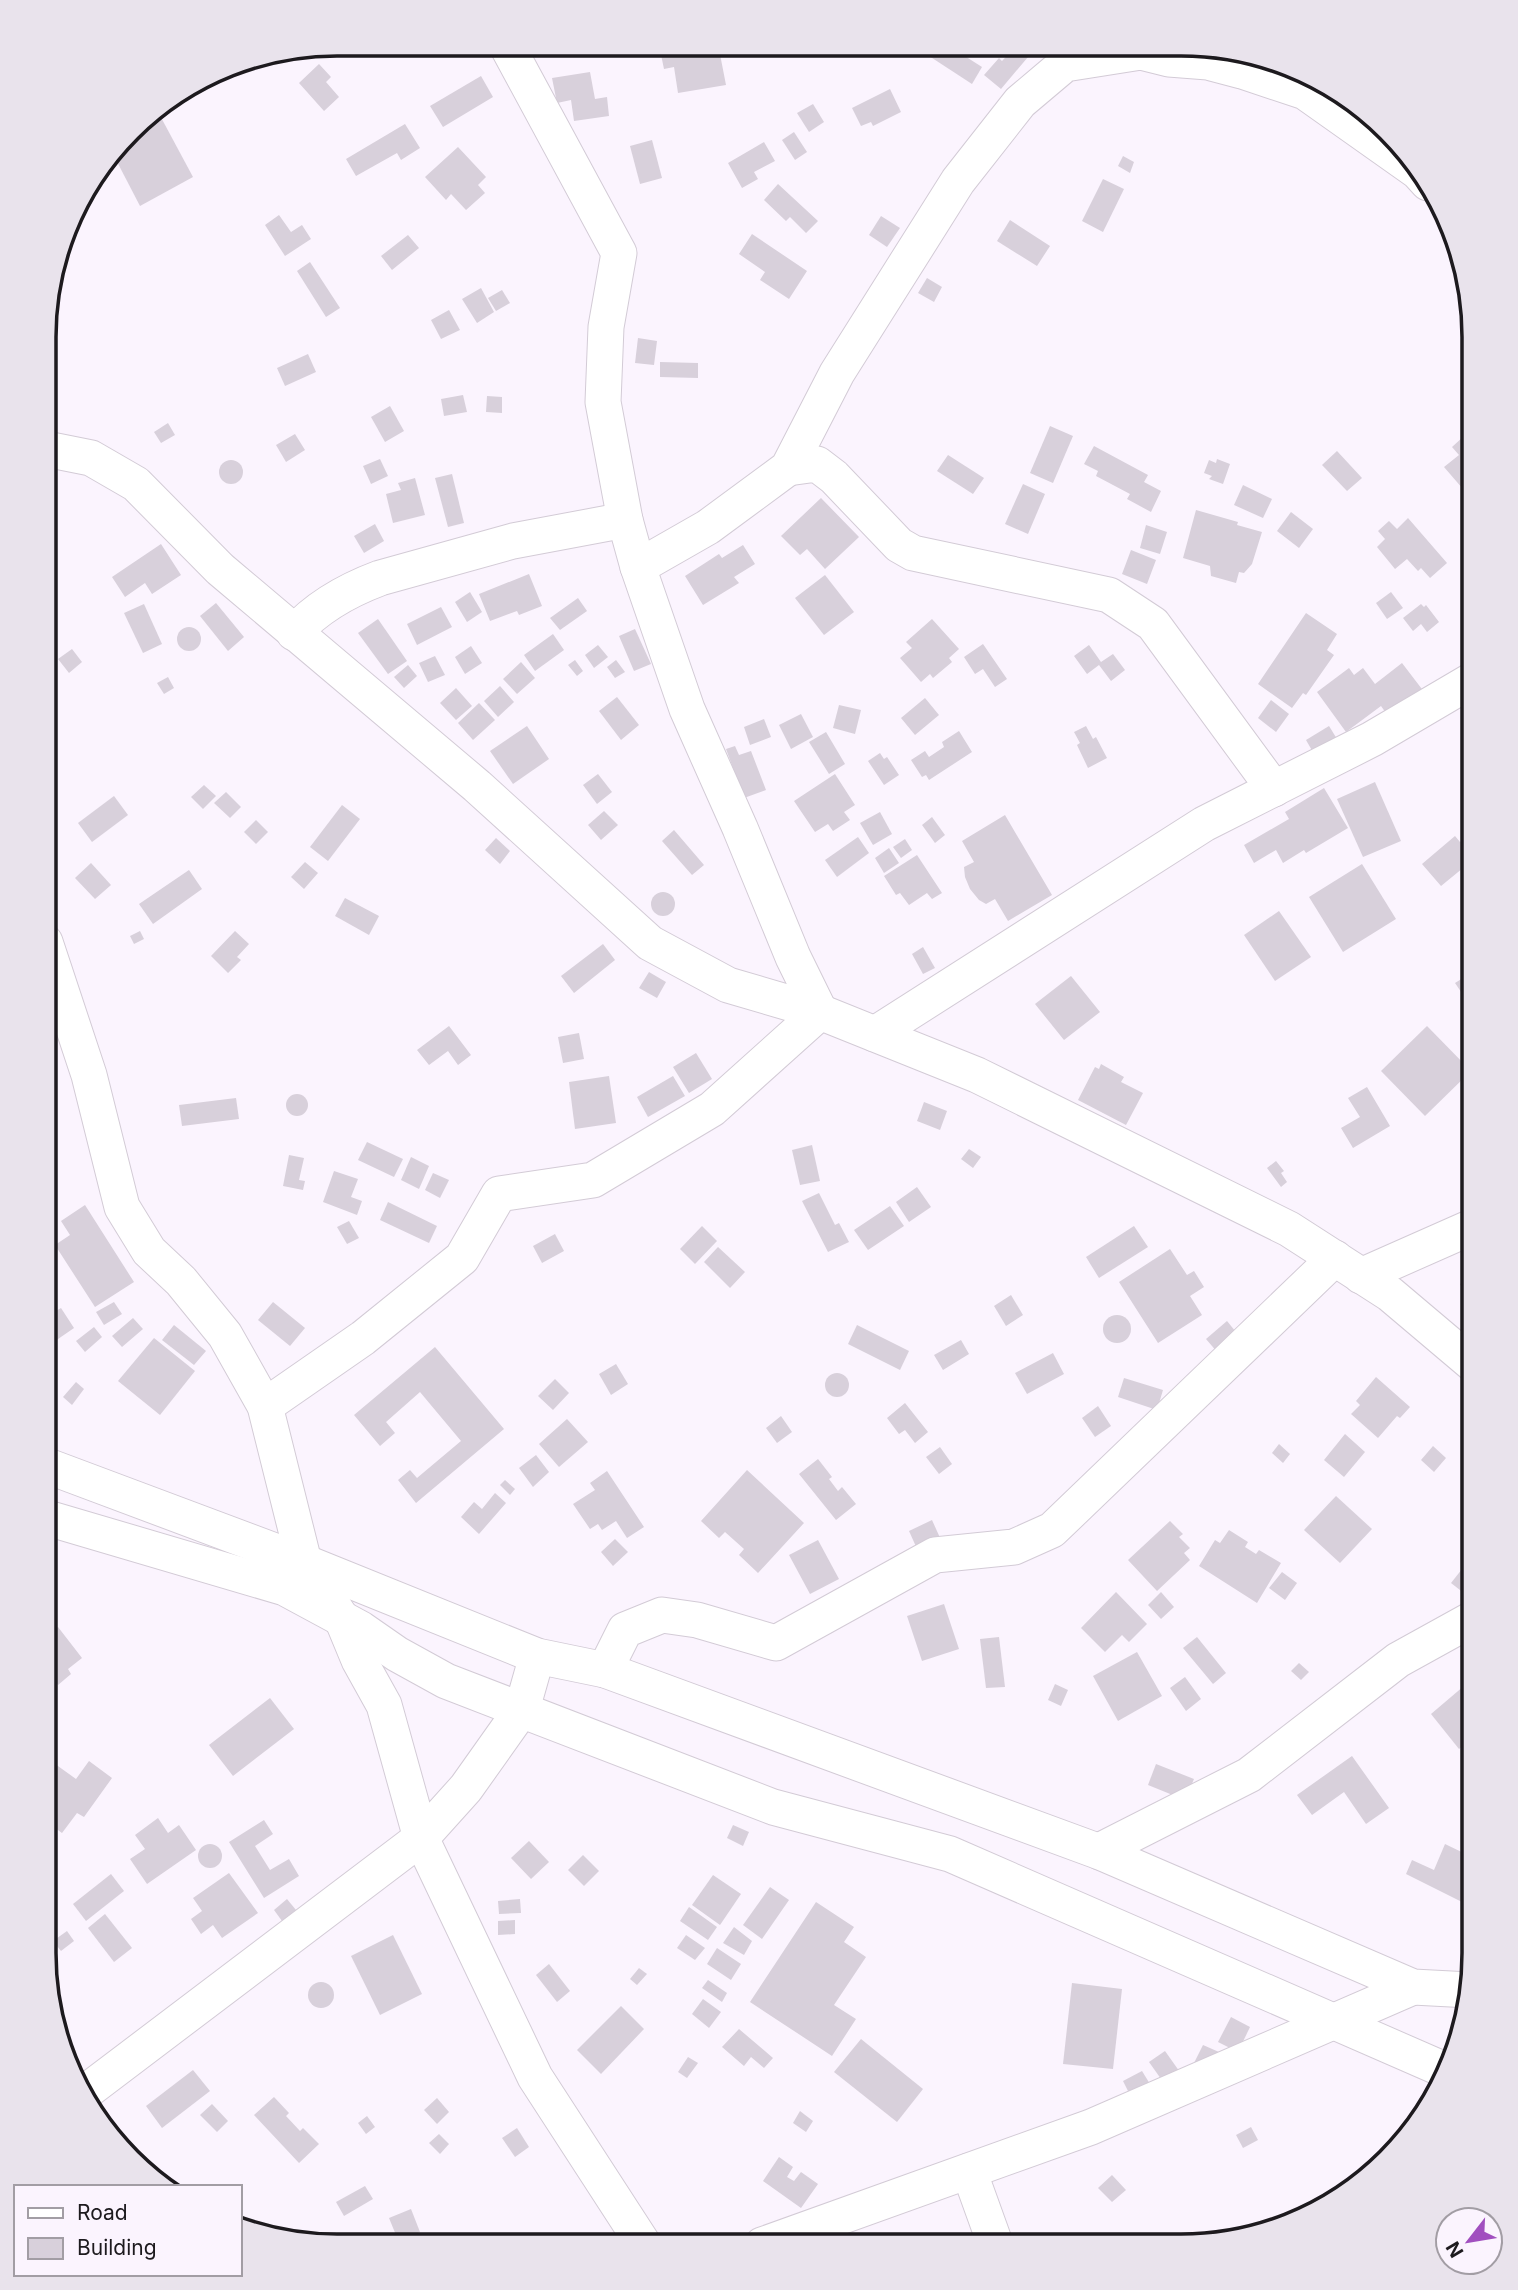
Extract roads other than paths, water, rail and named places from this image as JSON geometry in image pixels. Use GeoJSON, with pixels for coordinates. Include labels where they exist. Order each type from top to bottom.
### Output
{"type":"FeatureCollection","features":[{"type":"Feature","properties":{"kind":"street"},"geometry":{"type":"LineString","coordinates":[[512,56],[618,253],[606,327],[603,402],[625,520],[638,567],[687,709],[793,957],[820,1012]]}},
{"type":"Feature","properties":{"kind":"street"},"geometry":{"type":"LineString","coordinates":[[638,567],[708,527],[788,468],[837,373],[906,268],[958,181],[1020,102],[1065,64],[1116,56]]}},
{"type":"Feature","properties":{"kind":"street"},"geometry":{"type":"LineString","coordinates":[[1157,56],[1208,62],[1304,92],[1396,156]]}},
{"type":"Feature","properties":{"kind":"street"},"geometry":{"type":"LineString","coordinates":[[56,451],[91,458],[136,484],[220,569],[477,786],[650,943],[728,985],[820,1012],[977,1074],[1289,1228],[1390,1294],[1462,1355]]}},
{"type":"Feature","properties":{"kind":"street"},"geometry":{"type":"LineString","coordinates":[[788,468],[817,464],[834,477],[899,545],[913,554],[1109,595],[1153,624],[1274,789]]}},
{"type":"Feature","properties":{"kind":"street"},"geometry":{"type":"LineString","coordinates":[[294,634],[330,602],[380,578],[513,541],[625,520]]}},
{"type":"Feature","properties":{"kind":"street"},"geometry":{"type":"LineString","coordinates":[[874,1034],[1203,824],[1372,739],[1462,686]]}},
{"type":"Feature","properties":{"kind":"street"},"geometry":{"type":"LineString","coordinates":[[56,975],[89,1075],[122,1207],[149,1251],[181,1281],[225,1335],[265,1406],[304,1562],[342,1619],[359,1660],[384,1705],[421,1838],[535,2077],[638,2234]]}},
{"type":"Feature","properties":{"kind":"street"},"geometry":{"type":"LineString","coordinates":[[265,1406],[363,1338],[462,1258],[499,1194],[593,1180],[712,1109],[820,1012]]}},
{"type":"Feature","properties":{"kind":"street"},"geometry":{"type":"LineString","coordinates":[[605,1670],[625,1630],[662,1615],[697,1620],[776,1643],[934,1555],[1014,1548],[1052,1530],[1348,1267],[1462,1230]]}},
{"type":"Feature","properties":{"kind":"street"},"geometry":{"type":"LineString","coordinates":[[56,1469],[304,1562],[537,1656],[605,1670],[1100,1852],[1413,1987],[1460,1989]]}},
{"type":"Feature","properties":{"kind":"street"},"geometry":{"type":"LineString","coordinates":[[56,1521],[285,1588],[446,1681],[774,1808],[950,1854],[1438,2067]]}},
{"type":"Feature","properties":{"kind":"street"},"geometry":{"type":"LineString","coordinates":[[1100,1852],[1105,1847],[1249,1775],[1398,1660],[1462,1625]]}},
{"type":"Feature","properties":{"kind":"street"},"geometry":{"type":"LineString","coordinates":[[91,2088],[421,1838],[466,1788],[522,1709],[537,1656]]}},
{"type":"Feature","properties":{"kind":"street"},"geometry":{"type":"LineString","coordinates":[[793,2234],[1091,2127],[1413,1987]]}},
{"type":"Feature","properties":{"kind":"street"},"geometry":{"type":"LineString","coordinates":[[969,2171],[992,2234]]}}]}
